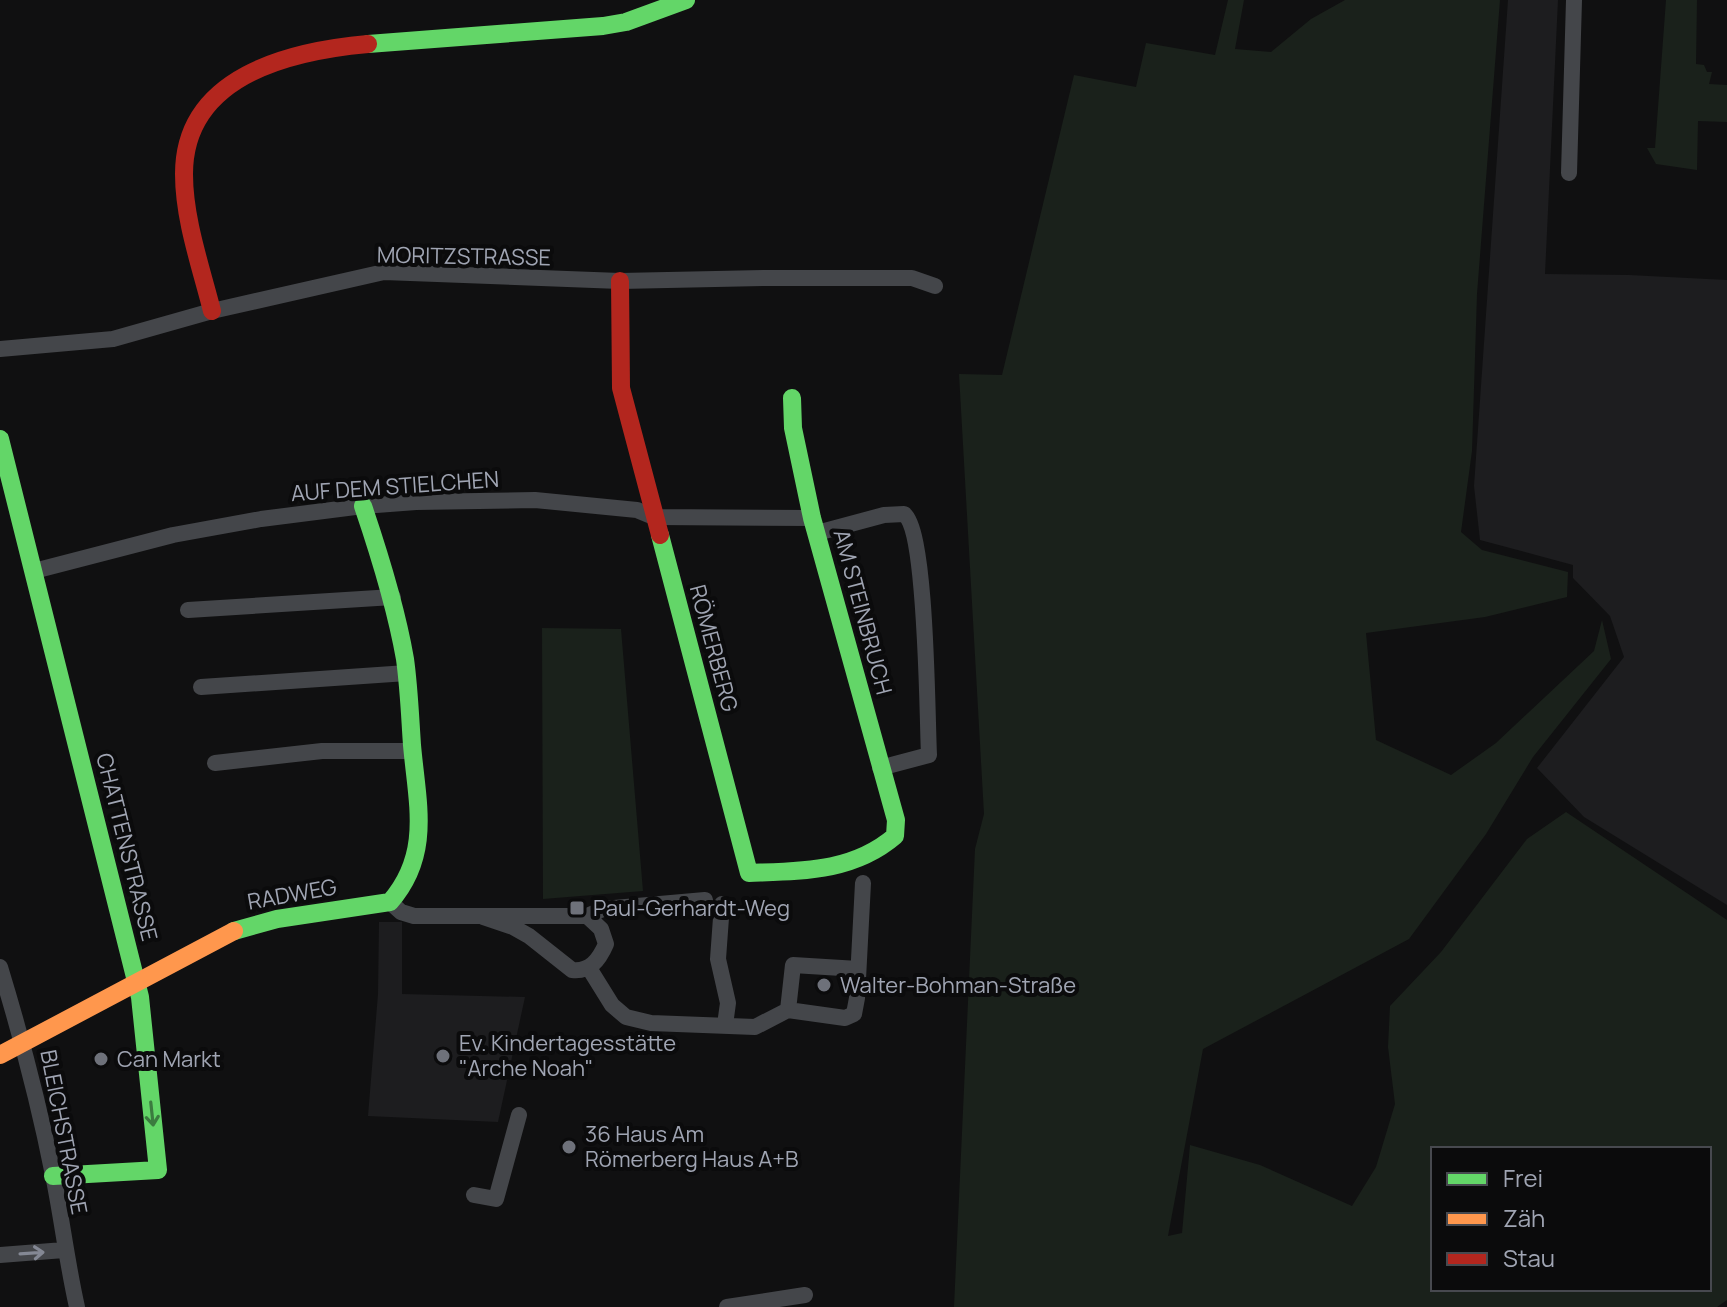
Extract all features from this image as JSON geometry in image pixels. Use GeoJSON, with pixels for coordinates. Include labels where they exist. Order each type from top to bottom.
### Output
{"type":"FeatureCollection","features":[{"type":"Feature","properties":{"kind":"street"},"geometry":{"type":"LineString","coordinates":[[212,311],[185,189],[185,154],[194,128],[212,102],[228,85],[247,72],[284,57],[323,48],[603,26],[626,22],[686,0]]}},
{"type":"Feature","properties":{"kind":"street"},"geometry":{"type":"LineString","coordinates":[[1569,173],[1574,0]]}},
{"type":"Feature","properties":{"kind":"street","name":"MORITZSTRASSE"},"geometry":{"type":"LineString","coordinates":[[0,349],[113,339],[212,311],[384,272],[620,281],[912,278],[935,286]]}},
{"type":"Feature","properties":{"kind":"street","name":"RÖMERBERG"},"geometry":{"type":"LineString","coordinates":[[620,281],[621,388],[749,873],[848,865],[884,848],[895,836]]}},
{"type":"Feature","properties":{"kind":"street","name":"AM STEINBRUCH"},"geometry":{"type":"LineString","coordinates":[[792,398],[793,428],[815,526],[896,820],[895,836]]}},
{"type":"Feature","properties":{"kind":"street","name":"CHATTENSTRASSE"},"geometry":{"type":"LineString","coordinates":[[0,439],[140,997],[158,1170],[53,1176]]}},
{"type":"Feature","properties":{"kind":"street","name":"AUF DEM STIELCHEN"},"geometry":{"type":"LineString","coordinates":[[34,571],[173,535],[261,519],[431,501],[535,500],[637,510],[654,517],[815,526],[904,514],[910,519],[919,556],[929,755],[880,768]]}},
{"type":"Feature","properties":{"kind":"street"},"geometry":{"type":"LineString","coordinates":[[363,506],[393,597],[407,673],[419,792],[416,859],[408,881],[390,902],[401,912],[414,916],[483,917],[590,914],[603,909],[714,902],[718,959],[728,1003],[725,1025]]}},
{"type":"Feature","properties":{"kind":"street"},"geometry":{"type":"LineString","coordinates":[[188,610],[393,597]]}},
{"type":"Feature","properties":{"kind":"street"},"geometry":{"type":"LineString","coordinates":[[201,687],[407,673]]}},
{"type":"Feature","properties":{"kind":"street"},"geometry":{"type":"LineString","coordinates":[[215,763],[322,751],[413,751]]}},
{"type":"Feature","properties":{"kind":"street"},"geometry":{"type":"LineString","coordinates":[[589,968],[612,1005],[626,1017],[651,1023],[755,1027],[788,1010],[845,1018],[854,1014],[863,883]]}},
{"type":"Feature","properties":{"kind":"street","name":"RADWEG"},"geometry":{"type":"LineString","coordinates":[[0,1055],[134,981],[242,927],[390,902]]}},
{"type":"Feature","properties":{"kind":"street"},"geometry":{"type":"LineString","coordinates":[[483,917],[529,936],[572,970],[589,968],[601,956],[606,944],[601,929],[590,914]]}},
{"type":"Feature","properties":{"kind":"street"},"geometry":{"type":"LineString","coordinates":[[788,1010],[793,965],[858,969]]}},
{"type":"Feature","properties":{"kind":"street","name":"BLEICHSTRASSE"},"geometry":{"type":"LineString","coordinates":[[0,967],[24,1044],[77,1307]]}},
{"type":"Feature","properties":{"kind":"street"},"geometry":{"type":"LineString","coordinates":[[474,1195],[496,1199],[519,1115]]}},
{"type":"Feature","properties":{"kind":"street"},"geometry":{"type":"LineString","coordinates":[[0,1255],[64,1250]]}},
{"type":"Feature","properties":{"kind":"street"},"geometry":{"type":"LineString","coordinates":[[727,1307],[805,1295]]}},
{"type":"Feature","properties":{"kind":"shaded area"},"geometry":{"type":"Polygon","coordinates":[[[1228,0],[1244,0],[1235,49],[1271,52],[1311,19],[1345,0],[1500,0],[1477,294],[1472,451],[1461,532],[1482,550],[1568,572],[1567,597],[1485,617],[1366,633],[1376,740],[1451,775],[1496,743],[1594,651],[1602,620],[1611,659],[1533,757],[1486,834],[1409,939],[1203,1049],[1168,1236],[1182,1233],[1190,1145],[1260,1165],[1352,1206],[1376,1167],[1395,1104],[1388,1047],[1390,1006],[1441,952],[1527,839],[1566,812],[1727,920],[1727,1300],[1717,1307],[954,1307],[975,849],[984,814],[959,374],[1002,375],[1074,75],[1136,87],[1146,43],[1215,55],[1228,0]]]}},
{"type":"Feature","properties":{"kind":"shaded area"},"geometry":{"type":"Polygon","coordinates":[[[1508,0],[1558,0],[1545,274],[1727,280],[1727,905],[1584,817],[1537,768],[1624,657],[1610,616],[1573,578],[1573,565],[1480,540],[1474,486],[1508,0]]]}},
{"type":"Feature","properties":{"kind":"shaded area"},"geometry":{"type":"Polygon","coordinates":[[[1666,0],[1697,0],[1696,64],[1704,65],[1707,72],[1712,72],[1709,84],[1727,85],[1727,122],[1698,121],[1697,170],[1656,164],[1647,148],[1655,148],[1666,0]]]}},
{"type":"Feature","properties":{"kind":"shaded area"},"geometry":{"type":"Polygon","coordinates":[[[542,628],[621,629],[643,891],[543,899],[542,628]]]}},
{"type":"Feature","properties":{"kind":"shaded area","name":"Ev. Kindertagesstätte \"Arche Noah\""},"geometry":{"type":"Polygon","coordinates":[[[379,922],[402,922],[402,994],[525,997],[498,1122],[368,1116],[378,994],[379,922]]]}},
{"type":"Feature","properties":{"kind":"traffic: fast"},"geometry":{"type":"LineString","coordinates":[[368,44],[603,26],[626,22],[686,0]]}},
{"type":"Feature","properties":{"kind":"traffic: fast"},"geometry":{"type":"LineString","coordinates":[[660,535],[749,873],[826,867],[862,857],[879,848],[895,836],[896,820],[812,518],[793,428],[792,398]]}},
{"type":"Feature","properties":{"kind":"traffic: fast"},"geometry":{"type":"LineString","coordinates":[[0,439],[140,997],[158,1170],[53,1176]]}},
{"type":"Feature","properties":{"kind":"traffic: fast"},"geometry":{"type":"LineString","coordinates":[[234,931],[277,919],[390,902],[412,865],[419,827],[405,659],[387,582],[363,506]]}},
{"type":"Feature","properties":{"kind":"traffic: slow"},"geometry":{"type":"LineString","coordinates":[[0,1055],[234,931]]}},
{"type":"Feature","properties":{"kind":"traffic: jam"},"geometry":{"type":"LineString","coordinates":[[212,311],[187,209],[184,174],[189,141],[202,113],[222,92],[247,75],[276,62],[306,53],[368,44]]}},
{"type":"Feature","properties":{"kind":"traffic: jam"},"geometry":{"type":"LineString","coordinates":[[620,281],[621,388],[660,535]]}},
{"type":"Feature","properties":{"kind":"place","name":"Paul-Gerhardt-Weg"},"geometry":{"type":"Point","coordinates":[577,908]}},
{"type":"Feature","properties":{"kind":"place","name":"Walter-Bohman-Straße"},"geometry":{"type":"Point","coordinates":[824,985]}},
{"type":"Feature","properties":{"kind":"place","name":"Ev. Kindertagesstätte \"Arche Noah\""},"geometry":{"type":"Point","coordinates":[443,1056]}},
{"type":"Feature","properties":{"kind":"place","name":"Can Markt"},"geometry":{"type":"Point","coordinates":[101,1059]}},
{"type":"Feature","properties":{"kind":"place","name":"36 Haus Am Römerberg Haus A+B"},"geometry":{"type":"Point","coordinates":[569,1147]}}]}
